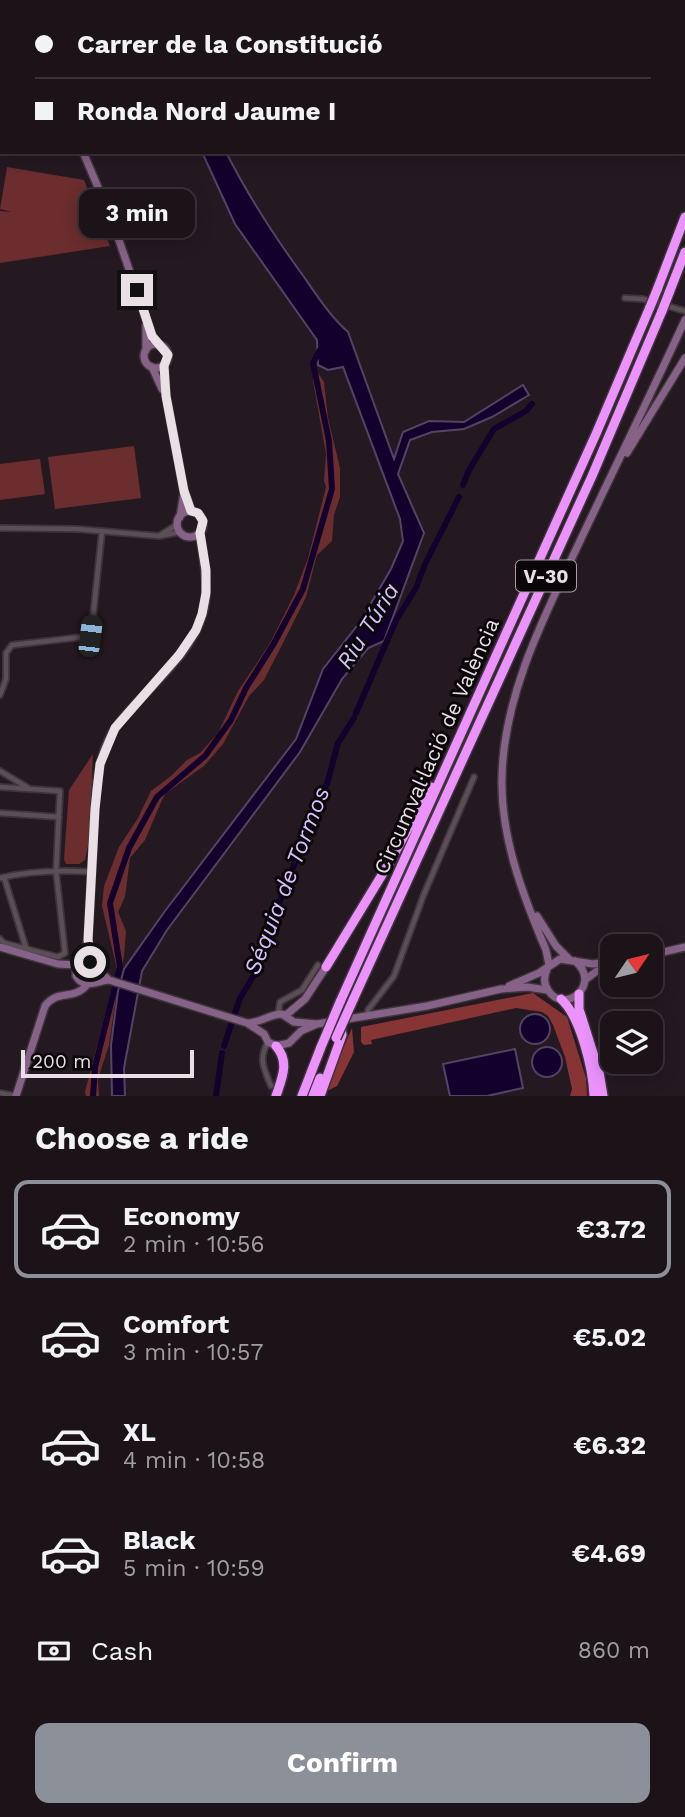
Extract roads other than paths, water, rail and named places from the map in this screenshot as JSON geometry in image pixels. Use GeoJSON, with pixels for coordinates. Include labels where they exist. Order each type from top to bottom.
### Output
{"type":"FeatureCollection","features":[{"type":"Feature","properties":{"kind":"highway","name":"Circumval·lació de València"},"geometry":{"type":"LineString","coordinates":[[302,1096],[340,1002],[601,423],[685,217]]}},
{"type":"Feature","properties":{"kind":"highway","name":"Circumval·lació de València"},"geometry":{"type":"LineString","coordinates":[[313,1096],[353,1000],[592,475],[685,252]]}},
{"type":"Feature","properties":{"kind":"highway"},"geometry":{"type":"LineString","coordinates":[[322,966],[394,854],[484,682]]}},
{"type":"Feature","properties":{"kind":"highway"},"geometry":{"type":"LineString","coordinates":[[579,994],[579,1009],[599,1072],[603,1096]]}},
{"type":"Feature","properties":{"kind":"highway"},"geometry":{"type":"LineString","coordinates":[[561,999],[572,1012],[593,1075],[594,1096]]}},
{"type":"Feature","properties":{"kind":"highway"},"geometry":{"type":"LineString","coordinates":[[320,1096],[338,1039]]}},
{"type":"Feature","properties":{"kind":"highway"},"geometry":{"type":"LineString","coordinates":[[272,1044],[284,1057],[285,1069],[276,1096]]}},
{"type":"Feature","properties":{"kind":"main road"},"geometry":{"type":"LineString","coordinates":[[84,154],[112,220],[158,345]]}},
{"type":"Feature","properties":{"kind":"main road"},"geometry":{"type":"LineString","coordinates":[[145,314],[144,359],[152,368],[166,396]]}},
{"type":"Feature","properties":{"kind":"main road"},"geometry":{"type":"LineString","coordinates":[[547,989],[544,979],[548,966],[546,950],[513,859],[503,800],[504,748],[510,713],[519,681],[556,594],[685,320]]}},
{"type":"Feature","properties":{"kind":"main road"},"geometry":{"type":"LineString","coordinates":[[146,349],[151,345],[158,345],[165,348],[168,355],[164,366],[166,396],[184,491],[191,511]]}},
{"type":"Feature","properties":{"kind":"main road"},"geometry":{"type":"LineString","coordinates":[[616,467],[685,358]]}},
{"type":"Feature","properties":{"kind":"main road"},"geometry":{"type":"LineString","coordinates":[[152,368],[164,366]]}},
{"type":"Feature","properties":{"kind":"main road"},"geometry":{"type":"LineString","coordinates":[[179,524],[184,491]]}},
{"type":"Feature","properties":{"kind":"main road"},"geometry":{"type":"LineString","coordinates":[[179,524],[191,511]]}},
{"type":"Feature","properties":{"kind":"main road"},"geometry":{"type":"LineString","coordinates":[[191,511],[198,513],[203,521],[196,535]]}},
{"type":"Feature","properties":{"kind":"main road"},"geometry":{"type":"LineString","coordinates":[[84,981],[80,964],[88,940],[96,788],[100,764],[115,728],[179,655],[196,630],[202,614],[206,570],[202,552],[196,535],[179,524]]}},
{"type":"Feature","properties":{"kind":"main road"},"geometry":{"type":"LineString","coordinates":[[527,901],[550,937],[583,969],[585,980]]}},
{"type":"Feature","properties":{"kind":"main road"},"geometry":{"type":"LineString","coordinates":[[16,1096],[45,1006],[56,996],[76,995],[84,981],[98,976],[88,940]]}},
{"type":"Feature","properties":{"kind":"main road"},"geometry":{"type":"LineString","coordinates":[[0,947],[58,964],[95,966],[111,980]]}},
{"type":"Feature","properties":{"kind":"main road"},"geometry":{"type":"LineString","coordinates":[[663,952],[685,947]]}},
{"type":"Feature","properties":{"kind":"main road"},"geometry":{"type":"LineString","coordinates":[[501,989],[560,959],[600,964]]}},
{"type":"Feature","properties":{"kind":"main road"},"geometry":{"type":"LineString","coordinates":[[58,964],[84,981],[111,980],[247,1023],[264,1034],[272,1044],[285,1045],[317,1024]]}},
{"type":"Feature","properties":{"kind":"main road"},"geometry":{"type":"LineString","coordinates":[[247,1023],[282,1014],[305,999],[322,966]]}},
{"type":"Feature","properties":{"kind":"main road"},"geometry":{"type":"LineString","coordinates":[[282,1014],[294,1021],[317,1024],[527,986],[547,989],[561,999],[569,999],[579,994],[585,980],[600,969]]}},
{"type":"Feature","properties":{"kind":"main road"},"geometry":{"type":"LineString","coordinates":[[264,1034],[267,1020]]}},
{"type":"Feature","properties":{"kind":"main road"},"geometry":{"type":"LineString","coordinates":[[294,1021],[295,1036]]}},
{"type":"Feature","properties":{"kind":"street"},"geometry":{"type":"LineString","coordinates":[[625,298],[643,299],[685,311]]}},
{"type":"Feature","properties":{"kind":"street"},"geometry":{"type":"LineString","coordinates":[[0,528],[102,531],[159,536],[179,524]]}},
{"type":"Feature","properties":{"kind":"street"},"geometry":{"type":"LineString","coordinates":[[0,695],[6,679],[6,653],[12,645],[90,636],[102,531]]}},
{"type":"Feature","properties":{"kind":"street"},"geometry":{"type":"LineString","coordinates":[[0,771],[30,789]]}},
{"type":"Feature","properties":{"kind":"street"},"geometry":{"type":"LineString","coordinates":[[368,1016],[368,1010],[394,976],[424,894],[474,777]]}},
{"type":"Feature","properties":{"kind":"street"},"geometry":{"type":"LineString","coordinates":[[15,788],[16,781]]}},
{"type":"Feature","properties":{"kind":"street"},"geometry":{"type":"LineString","coordinates":[[0,787],[60,792],[56,872],[65,949],[63,956],[58,957],[4,943],[0,939]]}},
{"type":"Feature","properties":{"kind":"street"},"geometry":{"type":"LineString","coordinates":[[0,813],[59,817]]}},
{"type":"Feature","properties":{"kind":"street"},"geometry":{"type":"LineString","coordinates":[[26,949],[2,877],[91,872]]}},
{"type":"Feature","properties":{"kind":"street"},"geometry":{"type":"LineString","coordinates":[[282,1014],[280,1002],[305,987],[322,966]]}},
{"type":"Feature","properties":{"kind":"street"},"geometry":{"type":"LineString","coordinates":[[271,1086],[261,1062],[262,1053],[272,1044]]}},
{"type":"Feature","properties":{"kind":"street"},"geometry":{"type":"LineString","coordinates":[[0,1093],[16,1096]]}},
{"type":"Feature","properties":{"kind":"water","name":"Riu Túria"},"geometry":{"type":"Polygon","coordinates":[[[203,154],[227,154],[283,247],[324,306],[348,332],[394,459],[403,432],[429,421],[464,422],[523,385],[529,395],[492,417],[464,429],[432,432],[410,440],[398,474],[424,533],[384,641],[368,648],[342,679],[300,752],[167,930],[142,971],[124,1068],[125,1096],[112,1096],[111,1045],[118,991],[124,969],[296,739],[323,669],[360,622],[391,569],[403,541],[400,519],[343,367],[328,370],[318,365],[317,340],[235,224],[203,154]]]}},
{"type":"Feature","properties":{"kind":"water"},"geometry":{"type":"Polygon","coordinates":[[[535,1014],[546,1018],[550,1029],[546,1040],[535,1044],[524,1040],[520,1029],[524,1018],[535,1014]]]}},
{"type":"Feature","properties":{"kind":"water"},"geometry":{"type":"Polygon","coordinates":[[[547,1047],[558,1051],[562,1062],[558,1073],[547,1077],[536,1073],[532,1062],[536,1051],[547,1047]]]}},
{"type":"Feature","properties":{"kind":"water"},"geometry":{"type":"Polygon","coordinates":[[[515,1049],[523,1088],[487,1096],[450,1096],[443,1064],[515,1049]]]}},
{"type":"Feature","properties":{"kind":"waterway"},"geometry":{"type":"LineString","coordinates":[[93,1096],[95,1067],[120,967],[110,903],[129,848],[157,797],[205,756],[231,720],[246,688],[303,589],[332,489],[329,441],[313,363],[320,350]]}},
{"type":"Feature","properties":{"kind":"waterway","name":"Séquia de Tormos"},"geometry":{"type":"LineString","coordinates":[[463,485],[494,429],[526,411],[532,404]]}},
{"type":"Feature","properties":{"kind":"waterway","name":"Séquia de Tormos"},"geometry":{"type":"LineString","coordinates":[[356,713],[396,620],[416,588],[425,564],[459,497]]}},
{"type":"Feature","properties":{"kind":"waterway","name":"Séquia de Tormos"},"geometry":{"type":"LineString","coordinates":[[224,1046],[240,998],[256,972],[262,948],[327,784],[338,743],[354,718]]}},
{"type":"Feature","properties":{"kind":"waterway","name":"Séquia de Tormos"},"geometry":{"type":"LineString","coordinates":[[216,1096],[222,1053]]}}]}
